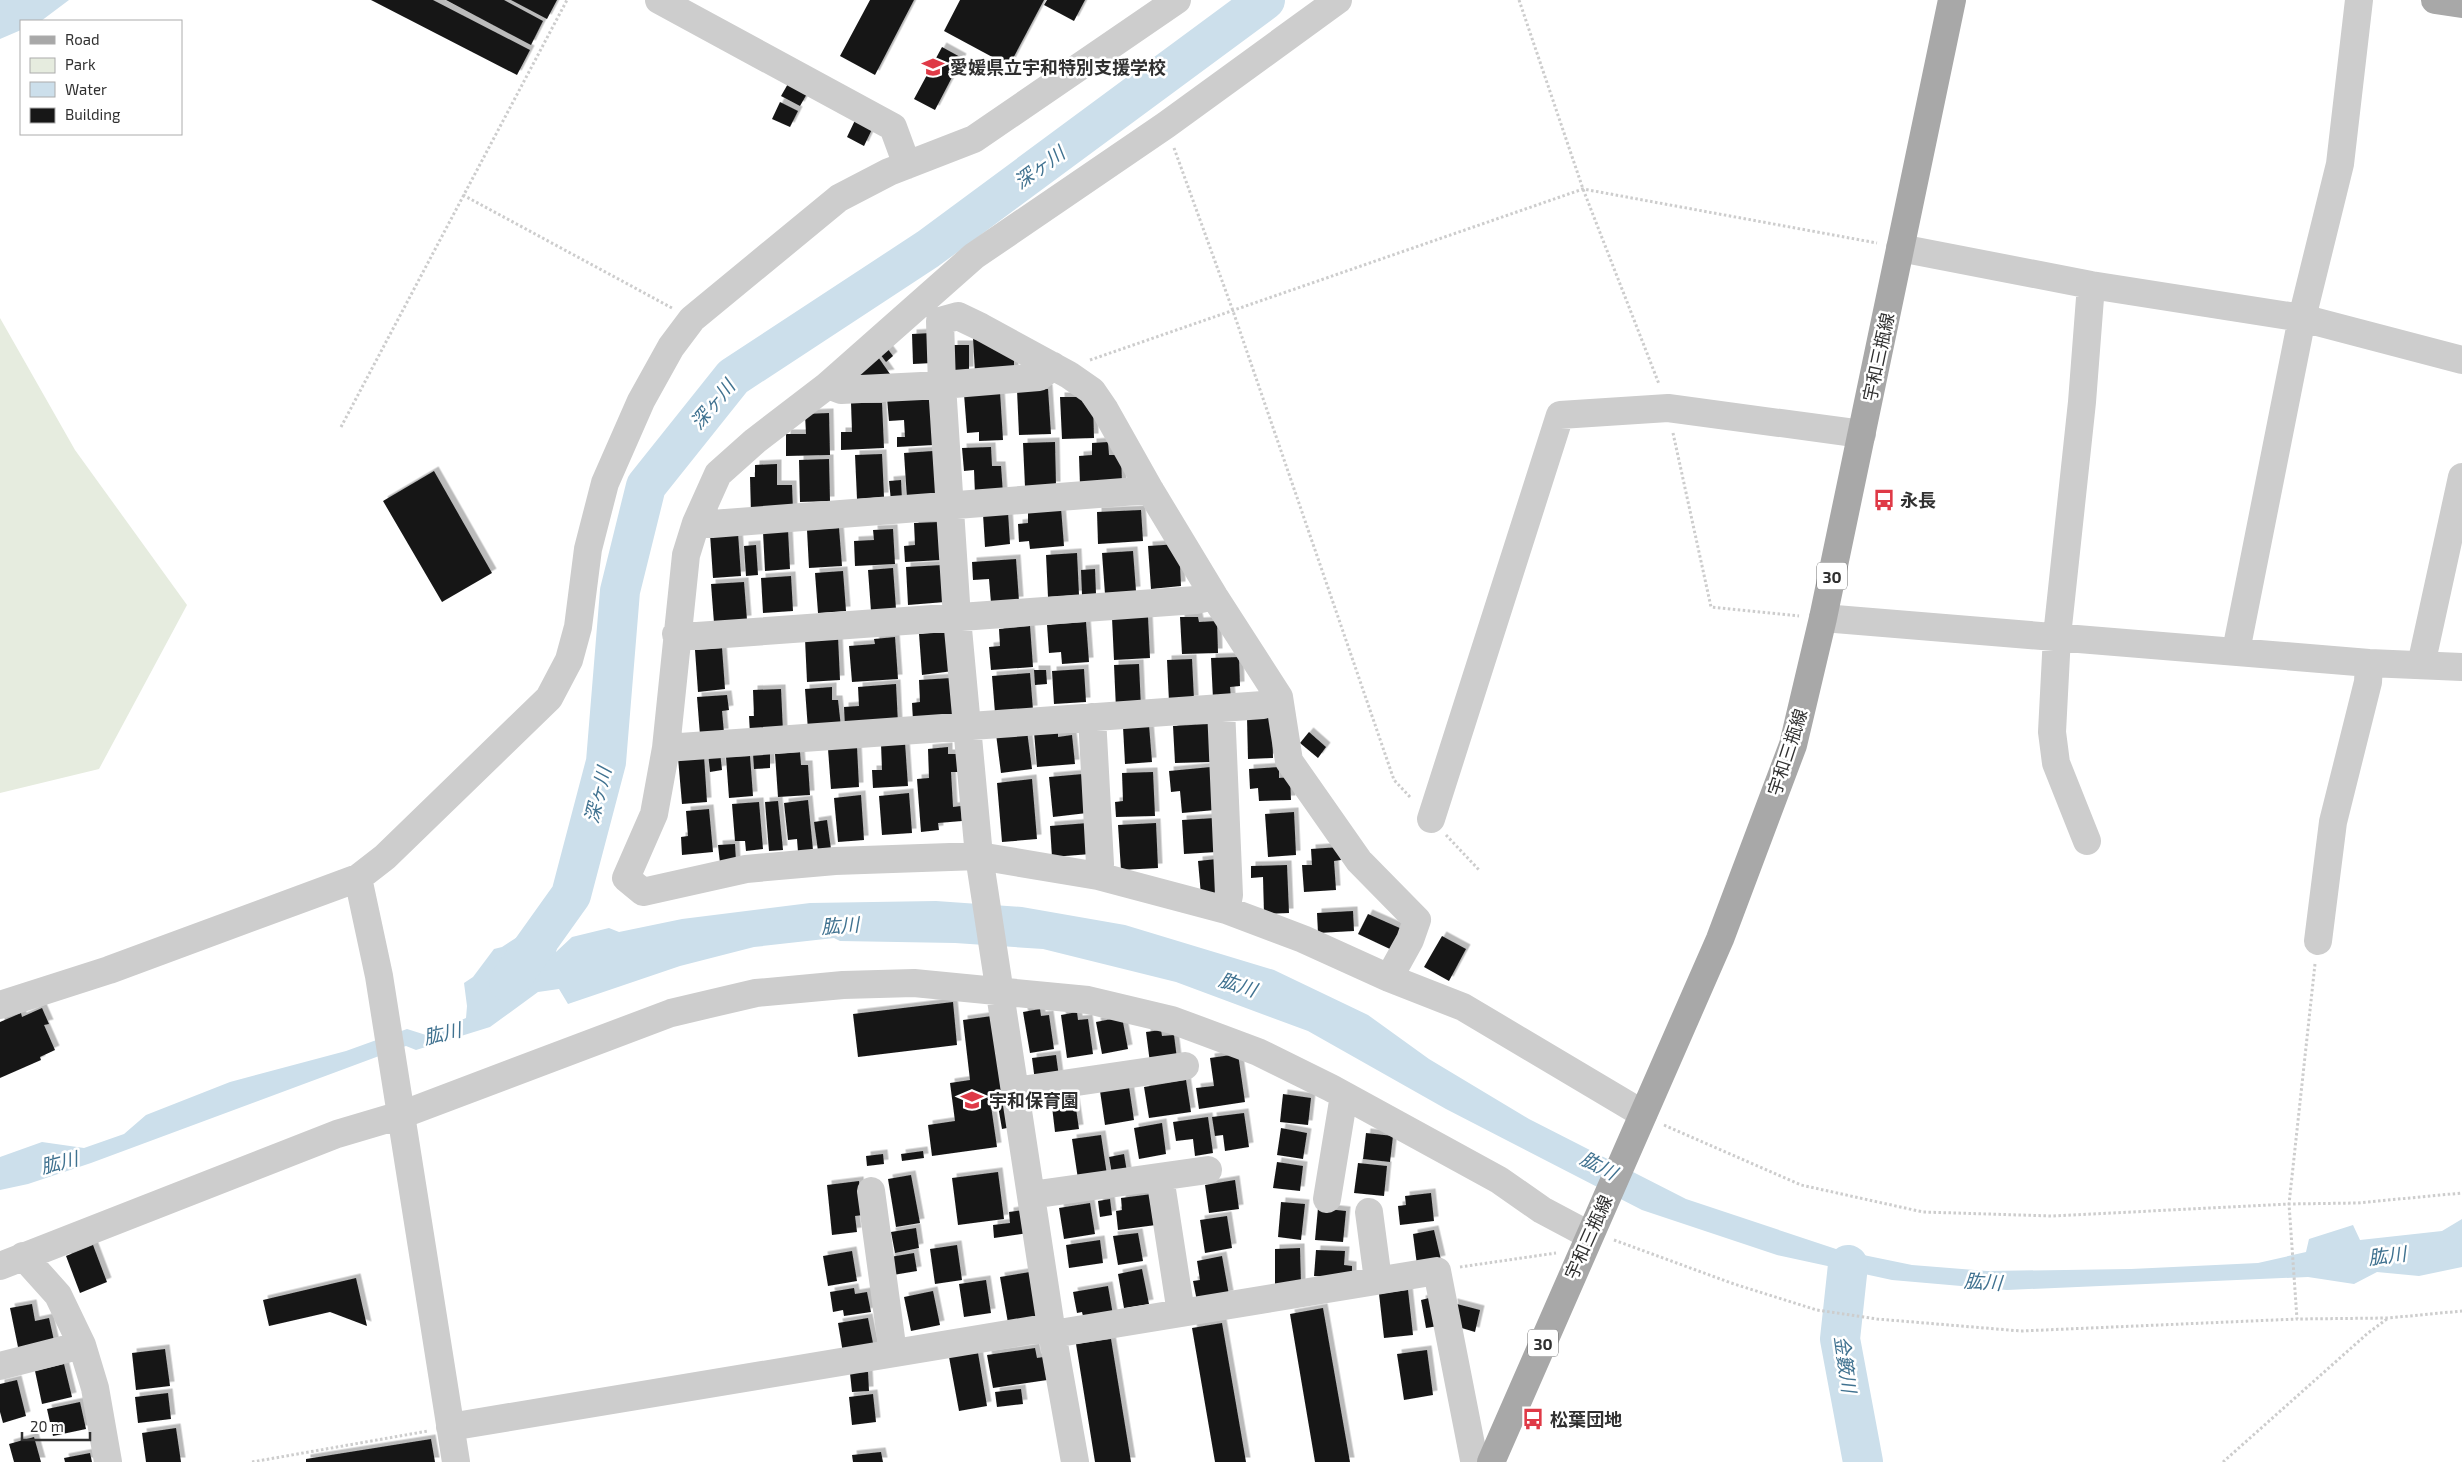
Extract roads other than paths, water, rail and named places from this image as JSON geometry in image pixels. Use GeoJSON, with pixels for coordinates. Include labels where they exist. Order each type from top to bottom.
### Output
{"type":"FeatureCollection","features":[{"type":"Feature","properties":{"kind":"main road","name":"宇和三瓶線"},"geometry":{"type":"LineString","coordinates":[[1480,1461],[1589,1236],[1720,939],[1793,745],[1823,618],[1952,0]]}},
{"type":"Feature","properties":{"kind":"main road"},"geometry":{"type":"LineString","coordinates":[[2435,0],[2462,4]]}},
{"type":"Feature","properties":{"kind":"street"},"geometry":{"type":"LineString","coordinates":[[658,0],[893,127],[906,165]]}},
{"type":"Feature","properties":{"kind":"street"},"geometry":{"type":"LineString","coordinates":[[0,1005],[109,970],[358,878],[385,857],[440,806],[549,698],[569,660],[578,627],[588,549],[605,483],[641,400],[671,347],[692,319],[839,198],[906,165],[974,139],[1177,0]]}},
{"type":"Feature","properties":{"kind":"street"},"geometry":{"type":"LineString","coordinates":[[1338,0],[1166,125],[974,256],[828,385],[755,441],[718,474],[696,523],[686,555],[676,634],[666,748],[654,814],[626,878],[643,892],[746,869],[835,861],[979,856],[1098,876],[1226,910],[1303,939],[1390,978],[1463,1006],[1639,1121]]}},
{"type":"Feature","properties":{"kind":"street"},"geometry":{"type":"LineString","coordinates":[[2236,652],[2302,318],[2340,164],[2359,0]]}},
{"type":"Feature","properties":{"kind":"street"},"geometry":{"type":"LineString","coordinates":[[1900,248],[2091,285],[2302,318],[2462,360]]}},
{"type":"Feature","properties":{"kind":"street"},"geometry":{"type":"LineString","coordinates":[[2087,841],[2056,763],[2052,732],[2058,636],[2082,402],[2091,285]]}},
{"type":"Feature","properties":{"kind":"street"},"geometry":{"type":"LineString","coordinates":[[908,314],[940,321],[958,316],[981,327],[1061,370],[1092,391],[1106,410],[1150,490],[1214,596],[1279,697],[1289,761],[1360,861],[1417,920],[1410,940],[1390,978]]}},
{"type":"Feature","properties":{"kind":"street"},"geometry":{"type":"LineString","coordinates":[[940,321],[942,385],[958,618],[979,856],[1052,1331],[1075,1462]]}},
{"type":"Feature","properties":{"kind":"street"},"geometry":{"type":"LineString","coordinates":[[828,385],[841,390],[942,385],[1039,377],[1061,370]]}},
{"type":"Feature","properties":{"kind":"street"},"geometry":{"type":"LineString","coordinates":[[1431,819],[1560,415],[1668,408],[1862,434]]}},
{"type":"Feature","properties":{"kind":"street"},"geometry":{"type":"LineString","coordinates":[[2421,665],[2462,477]]}},
{"type":"Feature","properties":{"kind":"street"},"geometry":{"type":"LineString","coordinates":[[696,523],[712,524],[1150,490]]}},
{"type":"Feature","properties":{"kind":"street"},"geometry":{"type":"LineString","coordinates":[[676,634],[697,636],[958,618],[1196,600],[1214,596]]}},
{"type":"Feature","properties":{"kind":"street"},"geometry":{"type":"LineString","coordinates":[[1823,618],[2369,663],[2462,667]]}},
{"type":"Feature","properties":{"kind":"street"},"geometry":{"type":"LineString","coordinates":[[2318,941],[2333,822],[2368,682],[2369,663]]}},
{"type":"Feature","properties":{"kind":"street"},"geometry":{"type":"LineString","coordinates":[[666,748],[1263,705],[1279,697]]}},
{"type":"Feature","properties":{"kind":"street"},"geometry":{"type":"LineString","coordinates":[[1221,708],[1229,895],[1226,910]]}},
{"type":"Feature","properties":{"kind":"street"},"geometry":{"type":"LineString","coordinates":[[1092,717],[1100,864],[1098,876]]}},
{"type":"Feature","properties":{"kind":"street"},"geometry":{"type":"LineString","coordinates":[[358,878],[380,976],[456,1462]]}},
{"type":"Feature","properties":{"kind":"street"},"geometry":{"type":"LineString","coordinates":[[12,1261],[400,1108],[671,1014],[756,993],[843,985],[914,983],[1000,987],[1088,1000],[1172,1020],[1258,1052],[1344,1095],[1498,1180],[1542,1210],[1589,1236]]}},
{"type":"Feature","properties":{"kind":"street"},"geometry":{"type":"LineString","coordinates":[[1016,1090],[1185,1066]]}},
{"type":"Feature","properties":{"kind":"street"},"geometry":{"type":"LineString","coordinates":[[1327,1199],[1344,1095]]}},
{"type":"Feature","properties":{"kind":"street"},"geometry":{"type":"LineString","coordinates":[[1031,1195],[1208,1170]]}},
{"type":"Feature","properties":{"kind":"street"},"geometry":{"type":"LineString","coordinates":[[1160,1177],[1181,1313]]}},
{"type":"Feature","properties":{"kind":"street"},"geometry":{"type":"LineString","coordinates":[[871,1191],[893,1354]]}},
{"type":"Feature","properties":{"kind":"street"},"geometry":{"type":"LineString","coordinates":[[1369,1212],[1378,1280]]}},
{"type":"Feature","properties":{"kind":"street"},"geometry":{"type":"LineString","coordinates":[[12,1261],[58,1295],[82,1345],[95,1388],[108,1462]]}},
{"type":"Feature","properties":{"kind":"street"},"geometry":{"type":"LineString","coordinates":[[450,1427],[893,1354],[1181,1313],[1437,1271],[1480,1461]]}},
{"type":"Feature","properties":{"kind":"street"},"geometry":{"type":"LineString","coordinates":[[0,1366],[82,1345]]}},
{"type":"Feature","properties":{"kind":"water"},"geometry":{"type":"Polygon","coordinates":[[[0,0],[69,0],[42,20],[20,20],[20,30],[0,39],[0,0]]]}},
{"type":"Feature","properties":{"kind":"water","name":"肱川"},"geometry":{"type":"Polygon","coordinates":[[[936,901],[1022,907],[1125,925],[1274,970],[1368,1015],[1429,1059],[1529,1119],[1686,1199],[1839,1250],[1912,1265],[1987,1271],[2131,1269],[2258,1263],[2306,1252],[2309,1239],[2353,1225],[2360,1240],[2442,1231],[2462,1219],[2462,1267],[2419,1276],[2377,1272],[2354,1284],[2308,1277],[2007,1290],[1892,1280],[1777,1255],[1642,1210],[1446,1109],[1308,1031],[1176,982],[1043,949],[955,943],[840,941],[834,938],[754,947],[680,966],[568,1004],[559,989],[538,992],[490,1027],[416,1050],[406,1046],[91,1163],[28,1184],[0,1190],[0,1157],[42,1142],[84,1148],[124,1134],[146,1115],[230,1082],[346,1051],[407,1029],[426,1035],[466,1018],[467,1006],[464,983],[473,977],[494,949],[502,947],[519,936],[559,940],[556,952],[572,937],[609,928],[619,932],[682,919],[810,903],[936,901]]]}},
{"type":"Feature","properties":{"kind":"waterway","name":"深ヶ川"},"geometry":{"type":"LineString","coordinates":[[509,982],[571,895],[606,762],[620,591],[646,486],[733,377],[928,249],[1265,0]]}},
{"type":"Feature","properties":{"kind":"waterway","name":"金籔川"},"geometry":{"type":"LineString","coordinates":[[1848,1265],[1840,1339],[1863,1462]]}},
{"type":"Feature","properties":{"kind":"place","name":"愛媛県立宇和特別支援学校"},"geometry":{"type":"Point","coordinates":[933,67]}},
{"type":"Feature","properties":{"kind":"place","name":"永長"},"geometry":{"type":"Point","coordinates":[1884,500]}},
{"type":"Feature","properties":{"kind":"place","name":"宇和保育園"},"geometry":{"type":"Point","coordinates":[972,1100]}},
{"type":"Feature","properties":{"kind":"place","name":"松葉団地"},"geometry":{"type":"Point","coordinates":[1533,1419]}}]}
